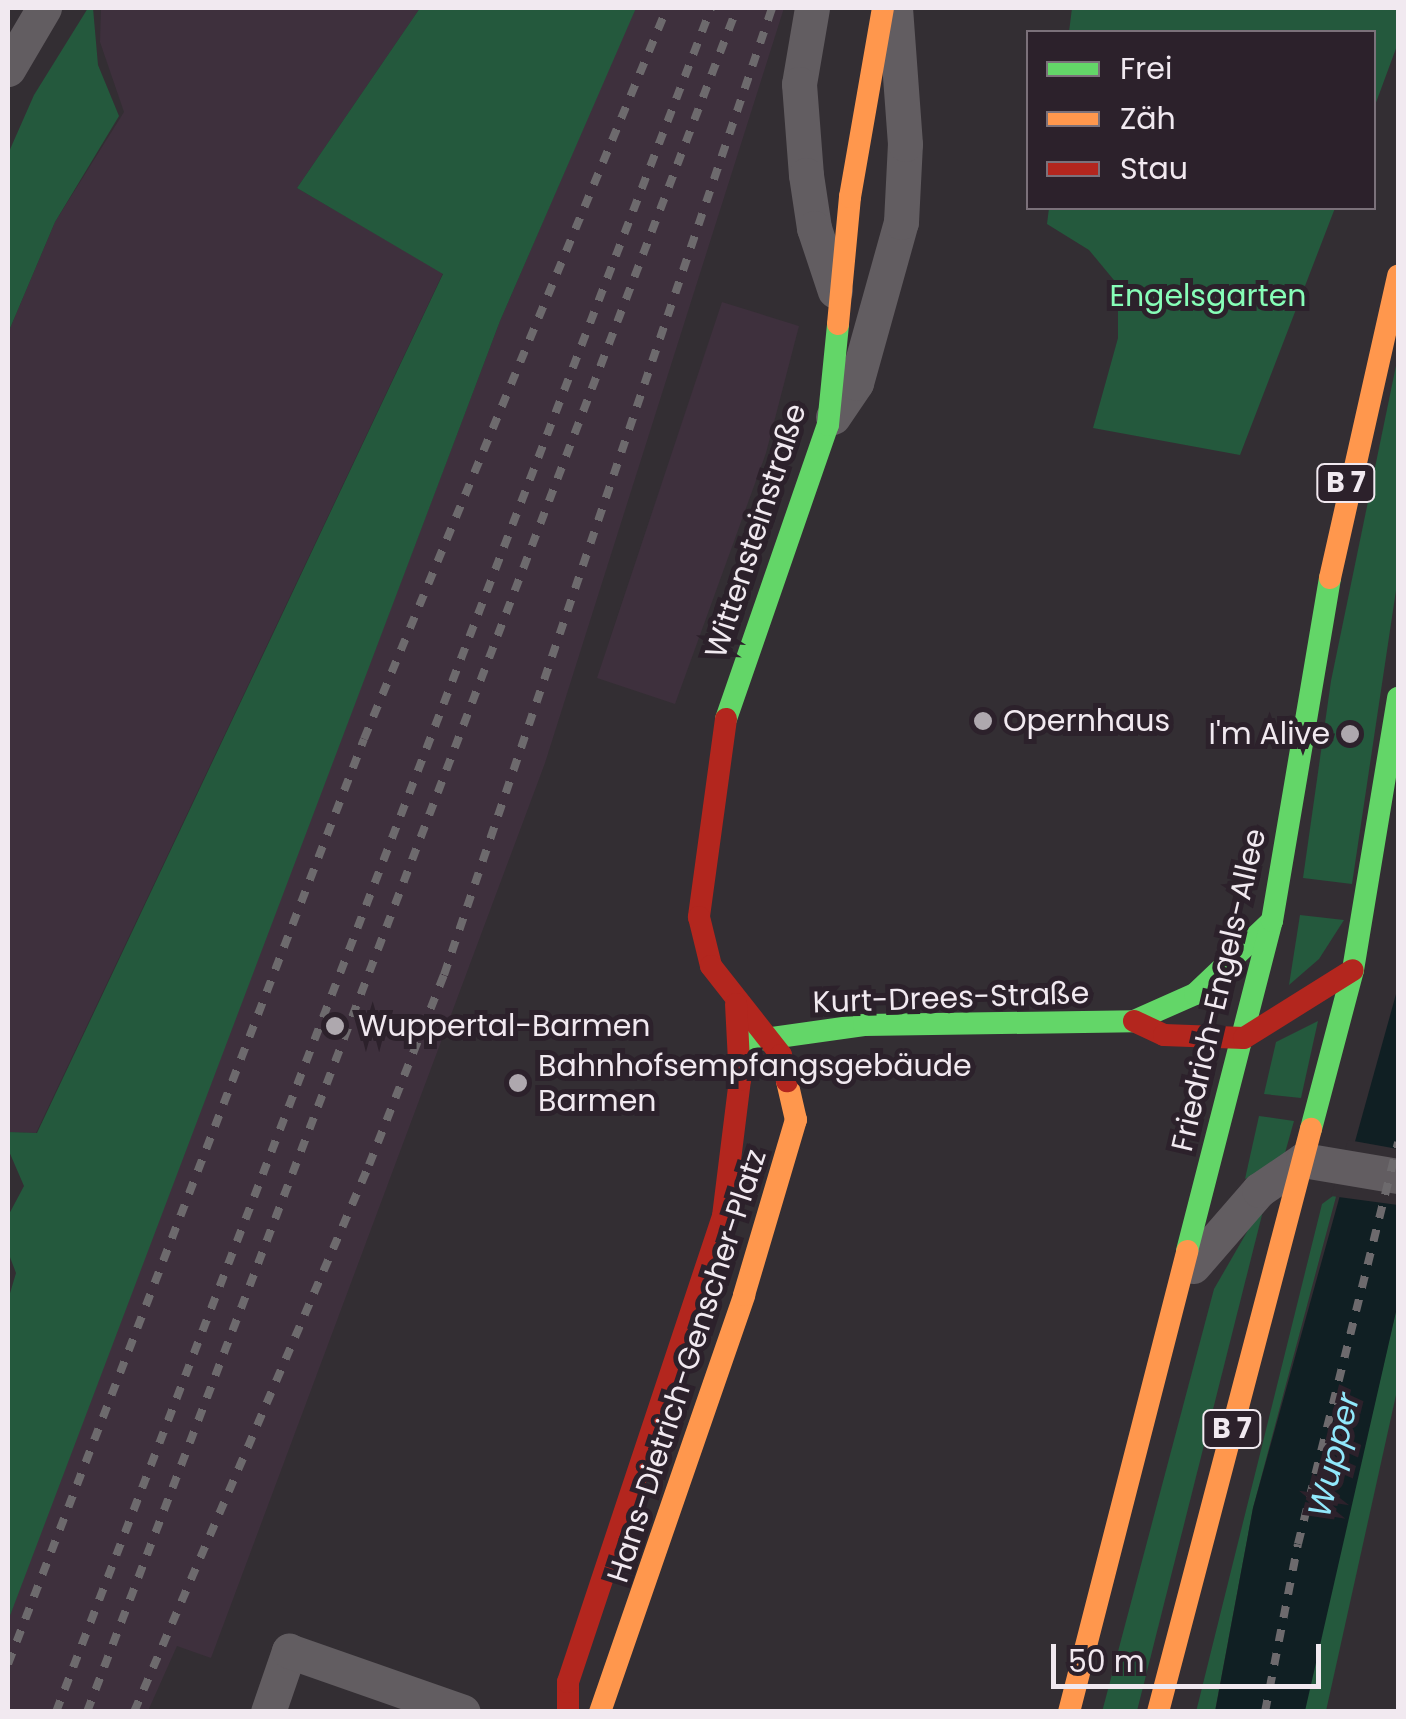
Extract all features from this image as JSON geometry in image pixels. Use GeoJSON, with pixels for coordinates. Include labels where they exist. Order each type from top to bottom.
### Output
{"type":"FeatureCollection","features":[{"type":"Feature","properties":{"kind":"main road","name":"Wittensteinstraße"},"geometry":{"type":"LineString","coordinates":[[736,1004],[711,966],[699,917],[710,802],[727,712],[828,425],[862,105],[883,8]]}},
{"type":"Feature","properties":{"kind":"main road","name":"Friedrich-Engels-Allee"},"geometry":{"type":"LineString","coordinates":[[1069,1712],[1272,921],[1345,489],[1398,276]]}},
{"type":"Feature","properties":{"kind":"main road","name":"B 7"},"geometry":{"type":"LineString","coordinates":[[1158,1712],[1317,1162],[1398,698]]}},
{"type":"Feature","properties":{"kind":"main road","name":"Kurt-Drees-Straße"},"geometry":{"type":"LineString","coordinates":[[771,1037],[864,1026],[1134,1021],[1195,994],[1272,921]]}},
{"type":"Feature","properties":{"kind":"main road"},"geometry":{"type":"LineString","coordinates":[[1244,1038],[1353,970]]}},
{"type":"Feature","properties":{"kind":"main road","name":"Hans-Dietrich-Genscher-Platz"},"geometry":{"type":"LineString","coordinates":[[600,1712],[792,1144],[791,1080],[771,1037],[736,1004]]}},
{"type":"Feature","properties":{"kind":"main road","name":"Hans-Dietrich-Genscher-Platz"},"geometry":{"type":"LineString","coordinates":[[568,1712],[568,1682],[722,1216],[741,1042],[736,1004]]}},
{"type":"Feature","properties":{"kind":"main road","name":"Kurt-Drees-Straße"},"geometry":{"type":"LineString","coordinates":[[1134,1021],[1164,1035],[1244,1038]]}},
{"type":"Feature","properties":{"kind":"main road"},"geometry":{"type":"LineString","coordinates":[[741,1042],[771,1037]]}},
{"type":"Feature","properties":{"kind":"street"},"geometry":{"type":"LineString","coordinates":[[8,69],[44,8]]}},
{"type":"Feature","properties":{"kind":"street"},"geometry":{"type":"LineString","coordinates":[[812,8],[798,84],[806,175],[814,228],[840,305]]}},
{"type":"Feature","properties":{"kind":"street"},"geometry":{"type":"LineString","coordinates":[[828,425],[856,382],[890,278],[906,144],[894,8]]}},
{"type":"Feature","properties":{"kind":"street"},"geometry":{"type":"LineString","coordinates":[[1180,1283],[1259,1190],[1317,1162],[1398,1176]]}},
{"type":"Feature","properties":{"kind":"street"},"geometry":{"type":"LineString","coordinates":[[268,1712],[289,1650],[463,1712]]}},
{"type":"Feature","properties":{"kind":"shaded area"},"geometry":{"type":"Polygon","coordinates":[[[101,8],[420,8],[297,188],[443,273],[36,1133],[8,1132],[8,333],[55,222],[124,112],[100,42],[101,8]]]}},
{"type":"Feature","properties":{"kind":"shaded area"},"geometry":{"type":"Polygon","coordinates":[[[635,8],[784,8],[545,763],[211,1658],[177,1646],[148,1711],[8,1711],[8,1621],[31,1554],[500,321],[635,8]]]}},
{"type":"Feature","properties":{"kind":"shaded area"},"geometry":{"type":"Polygon","coordinates":[[[722,302],[799,326],[766,453],[675,704],[597,678],[722,302]]]}},
{"type":"Feature","properties":{"kind":"green space"},"geometry":{"type":"Polygon","coordinates":[[[88,8],[93,8],[98,65],[119,116],[55,222],[8,333],[8,154],[34,95],[88,8]]]}},
{"type":"Feature","properties":{"kind":"green space"},"geometry":{"type":"Polygon","coordinates":[[[420,8],[636,8],[500,321],[8,1621],[8,1300],[16,1273],[8,1252],[8,1216],[24,1186],[8,1149],[8,1132],[37,1133],[443,274],[297,188],[420,8]]]}},
{"type":"Feature","properties":{"kind":"green space"},"geometry":{"type":"Polygon","coordinates":[[[1072,8],[1398,8],[1398,43],[1376,103],[1376,30],[1069,30],[1072,8]]]}},
{"type":"Feature","properties":{"kind":"green space","name":"Engelsgarten"},"geometry":{"type":"Polygon","coordinates":[[[1049,210],[1334,210],[1240,455],[1093,428],[1118,338],[1118,285],[1089,250],[1047,224],[1049,210]]]}},
{"type":"Feature","properties":{"kind":"green space"},"geometry":{"type":"Polygon","coordinates":[[[1398,356],[1398,577],[1352,884],[1303,878],[1331,681],[1398,356]]]}},
{"type":"Feature","properties":{"kind":"green space"},"geometry":{"type":"Polygon","coordinates":[[[1300,915],[1344,920],[1319,959],[1289,985],[1300,915]]]}},
{"type":"Feature","properties":{"kind":"green space"},"geometry":{"type":"Polygon","coordinates":[[[1318,1021],[1301,1098],[1264,1094],[1276,1042],[1318,1021]]]}},
{"type":"Feature","properties":{"kind":"green space"},"geometry":{"type":"Polygon","coordinates":[[[1259,1116],[1294,1121],[1283,1160],[1245,1179],[1259,1116]]]}},
{"type":"Feature","properties":{"kind":"green space"},"geometry":{"type":"Polygon","coordinates":[[[1337,1193],[1253,1508],[1215,1711],[1196,1712],[1322,1204],[1337,1193]]]}},
{"type":"Feature","properties":{"kind":"green space"},"geometry":{"type":"Polygon","coordinates":[[[1266,1199],[1137,1711],[1102,1712],[1214,1289],[1266,1199]]]}},
{"type":"Feature","properties":{"kind":"green space"},"geometry":{"type":"Polygon","coordinates":[[[1398,1302],[1398,1386],[1326,1711],[1303,1712],[1398,1302]]]}},
{"type":"Feature","properties":{"kind":"water","name":"Wupper"},"geometry":{"type":"Polygon","coordinates":[[[1398,987],[1398,1303],[1305,1711],[1215,1712],[1253,1508],[1398,987]]]}},
{"type":"Feature","properties":{"kind":"pier"},"geometry":{"type":"Polygon","coordinates":[[[1348,1140],[1398,1149],[1398,1205],[1331,1196],[1348,1140]]]}},
{"type":"Feature","properties":{"kind":"railway"},"geometry":{"type":"LineString","coordinates":[[8,1664],[364,739],[667,8]]}},
{"type":"Feature","properties":{"kind":"railway"},"geometry":{"type":"LineString","coordinates":[[56,1712],[711,8]]}},
{"type":"Feature","properties":{"kind":"railway"},"geometry":{"type":"LineString","coordinates":[[87,1712],[737,8]]}},
{"type":"Feature","properties":{"kind":"railway"},"geometry":{"type":"LineString","coordinates":[[134,1712],[369,1165],[444,975],[772,8]]}},
{"type":"Feature","properties":{"kind":"railway"},"geometry":{"type":"LineString","coordinates":[[1265,1712],[1298,1544],[1398,1142]]}},
{"type":"Feature","properties":{"kind":"traffic: fast"},"geometry":{"type":"LineString","coordinates":[[726,719],[828,425],[838,324]]}},
{"type":"Feature","properties":{"kind":"traffic: fast"},"geometry":{"type":"LineString","coordinates":[[1187,1251],[1272,921],[1330,578]]}},
{"type":"Feature","properties":{"kind":"traffic: fast"},"geometry":{"type":"LineString","coordinates":[[1311,1129],[1353,970],[1398,698]]}},
{"type":"Feature","properties":{"kind":"traffic: fast"},"geometry":{"type":"LineString","coordinates":[[743,1042],[864,1025],[1134,1021],[1195,994],[1272,921]]}},
{"type":"Feature","properties":{"kind":"traffic: slow"},"geometry":{"type":"LineString","coordinates":[[838,324],[850,197],[883,8]]}},
{"type":"Feature","properties":{"kind":"traffic: slow"},"geometry":{"type":"LineString","coordinates":[[1330,578],[1398,276]]}},
{"type":"Feature","properties":{"kind":"traffic: slow"},"geometry":{"type":"LineString","coordinates":[[600,1712],[744,1295],[796,1120],[787,1081]]}},
{"type":"Feature","properties":{"kind":"traffic: slow"},"geometry":{"type":"LineString","coordinates":[[1158,1712],[1311,1129]]}},
{"type":"Feature","properties":{"kind":"traffic: slow"},"geometry":{"type":"LineString","coordinates":[[1069,1712],[1187,1251]]}},
{"type":"Feature","properties":{"kind":"traffic: jam"},"geometry":{"type":"LineString","coordinates":[[726,719],[699,917],[711,966],[781,1055],[787,1081]]}},
{"type":"Feature","properties":{"kind":"traffic: jam"},"geometry":{"type":"LineString","coordinates":[[1134,1021],[1164,1035],[1244,1038],[1353,970]]}},
{"type":"Feature","properties":{"kind":"traffic: jam"},"geometry":{"type":"LineString","coordinates":[[568,1712],[568,1682],[723,1216],[740,1080],[736,1004]]}},
{"type":"Feature","properties":{"kind":"place","name":"Opernhaus"},"geometry":{"type":"Point","coordinates":[983,721]}},
{"type":"Feature","properties":{"kind":"place","name":"I'm Alive"},"geometry":{"type":"Point","coordinates":[1350,734]}},
{"type":"Feature","properties":{"kind":"place","name":"Wuppertal-Barmen"},"geometry":{"type":"Point","coordinates":[335,1026]}},
{"type":"Feature","properties":{"kind":"place","name":"Bahnhofsempfangsgebäude Barmen"},"geometry":{"type":"Point","coordinates":[518,1083]}}]}
